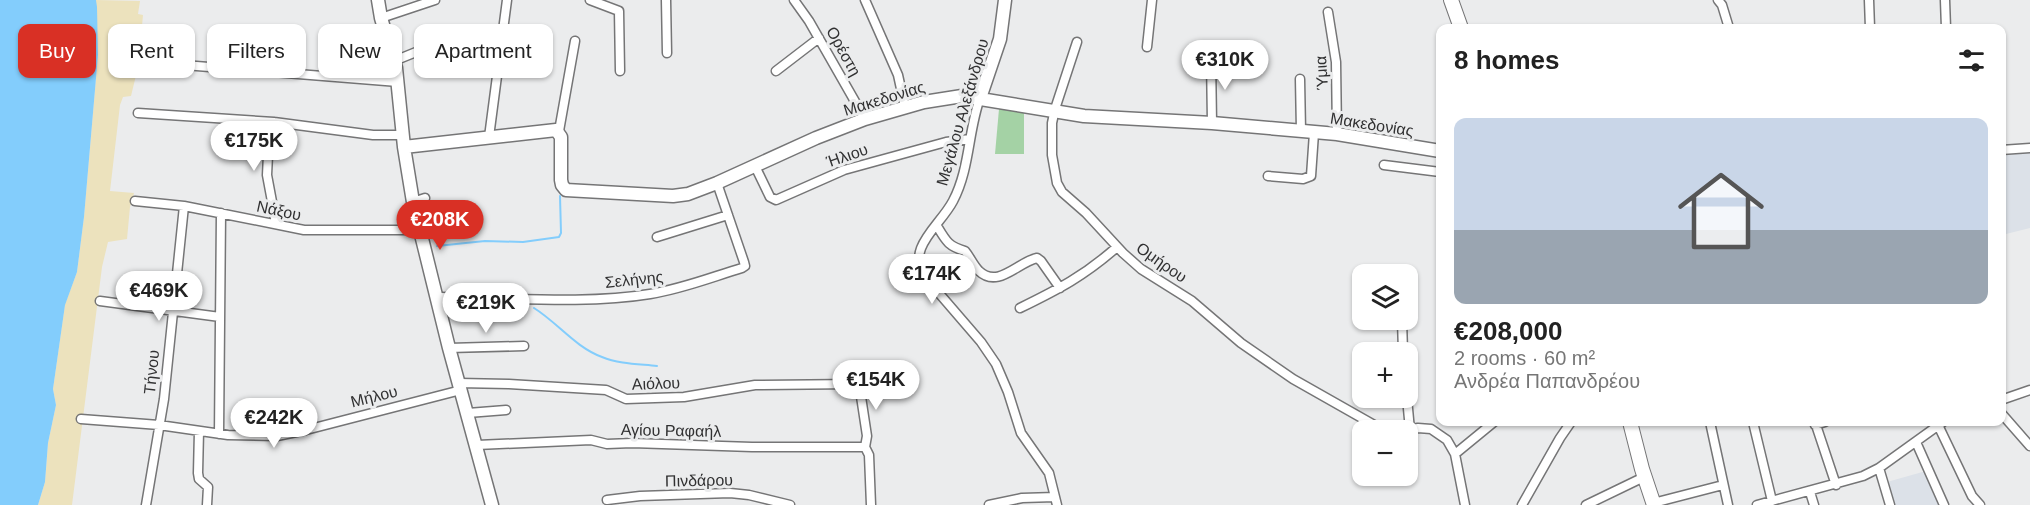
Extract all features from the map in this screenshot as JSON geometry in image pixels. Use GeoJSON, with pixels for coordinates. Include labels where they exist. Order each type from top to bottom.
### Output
{"type":"FeatureCollection","features":[{"type":"Feature","properties":{"kind":"main road"},"geometry":{"type":"LineString","coordinates":[[1451,0],[1460,24]]}},
{"type":"Feature","properties":{"kind":"main road"},"geometry":{"type":"LineString","coordinates":[[1631,426],[1653,504]]}},
{"type":"Feature","properties":{"kind":"street"},"geometry":{"type":"LineString","coordinates":[[378,0],[383,24]]}},
{"type":"Feature","properties":{"kind":"street"},"geometry":{"type":"LineString","coordinates":[[381,18],[435,0]]}},
{"type":"Feature","properties":{"kind":"street"},"geometry":{"type":"LineString","coordinates":[[489,136],[507,0]]}},
{"type":"Feature","properties":{"kind":"street"},"geometry":{"type":"LineString","coordinates":[[590,0],[619,11],[620,71]]}},
{"type":"Feature","properties":{"kind":"street"},"geometry":{"type":"LineString","coordinates":[[666,0],[668,53]]}},
{"type":"Feature","properties":{"kind":"street","name":"Ορέστη"},"geometry":{"type":"LineString","coordinates":[[794,0],[810,21],[865,119]]}},
{"type":"Feature","properties":{"kind":"street"},"geometry":{"type":"LineString","coordinates":[[865,0],[898,75],[905,107]]}},
{"type":"Feature","properties":{"kind":"street","name":"Μεγάλου Αλεξάνδρου"},"geometry":{"type":"LineString","coordinates":[[1005,0],[1000,39],[980,98],[959,187],[950,207],[920,249],[918,261],[920,269],[993,359],[1004,382],[1021,433],[1049,473],[1056,501]]}},
{"type":"Feature","properties":{"kind":"street"},"geometry":{"type":"LineString","coordinates":[[1147,47],[1152,0]]}},
{"type":"Feature","properties":{"kind":"street"},"geometry":{"type":"LineString","coordinates":[[1718,0],[1722,5],[1728,24]]}},
{"type":"Feature","properties":{"kind":"street"},"geometry":{"type":"LineString","coordinates":[[1869,0],[1870,24]]}},
{"type":"Feature","properties":{"kind":"street"},"geometry":{"type":"LineString","coordinates":[[1945,0],[1946,24]]}},
{"type":"Feature","properties":{"kind":"street","name":"Ύμια"},"geometry":{"type":"LineString","coordinates":[[1328,12],[1335,51],[1337,134]]}},
{"type":"Feature","properties":{"kind":"street"},"geometry":{"type":"LineString","coordinates":[[776,71],[819,38]]}},
{"type":"Feature","properties":{"kind":"street"},"geometry":{"type":"LineString","coordinates":[[138,113],[274,122],[403,141],[559,131],[575,41]]}},
{"type":"Feature","properties":{"kind":"street","name":"Ομήρου"},"geometry":{"type":"LineString","coordinates":[[1077,42],[1054,112],[1051,137],[1052,155],[1059,186],[1141,269],[1202,308],[1253,352],[1314,392],[1365,420]]}},
{"type":"Feature","properties":{"kind":"street"},"geometry":{"type":"LineString","coordinates":[[1211,58],[1212,123]]}},
{"type":"Feature","properties":{"kind":"street"},"geometry":{"type":"LineString","coordinates":[[195,66],[398,82]]}},
{"type":"Feature","properties":{"kind":"street"},"geometry":{"type":"LineString","coordinates":[[397,78],[403,141],[419,200],[420,230],[448,348],[492,505]]}},
{"type":"Feature","properties":{"kind":"street"},"geometry":{"type":"LineString","coordinates":[[1300,79],[1301,131]]}},
{"type":"Feature","properties":{"kind":"street","name":"Μακεδονίας"},"geometry":{"type":"LineString","coordinates":[[559,131],[561,180],[566,190],[682,195],[717,183],[816,138],[865,119],[905,107],[950,97],[966,96],[1054,112],[1112,119],[1212,123],[1337,134],[1436,150]]}},
{"type":"Feature","properties":{"kind":"street"},"geometry":{"type":"LineString","coordinates":[[274,122],[267,175],[276,223]]}},
{"type":"Feature","properties":{"kind":"street"},"geometry":{"type":"LineString","coordinates":[[1268,176],[1303,179],[1311,176],[1314,133]]}},
{"type":"Feature","properties":{"kind":"street","name":"Ήλιου"},"geometry":{"type":"LineString","coordinates":[[755,166],[770,197],[777,200],[844,170],[946,142],[970,139]]}},
{"type":"Feature","properties":{"kind":"street"},"geometry":{"type":"LineString","coordinates":[[2006,150],[2030,148]]}},
{"type":"Feature","properties":{"kind":"street"},"geometry":{"type":"LineString","coordinates":[[1384,165],[1436,172]]}},
{"type":"Feature","properties":{"kind":"street","name":"Σελήνης"},"geometry":{"type":"LineString","coordinates":[[436,297],[537,299],[636,296],[682,287],[745,266],[717,183]]}},
{"type":"Feature","properties":{"kind":"street","name":"Νάξου"},"geometry":{"type":"LineString","coordinates":[[135,201],[184,206],[312,231],[420,230]]}},
{"type":"Feature","properties":{"kind":"street","name":"Τήνου"},"geometry":{"type":"LineString","coordinates":[[146,505],[164,399],[184,206]]}},
{"type":"Feature","properties":{"kind":"street"},"geometry":{"type":"LineString","coordinates":[[219,434],[221,213]]}},
{"type":"Feature","properties":{"kind":"street"},"geometry":{"type":"LineString","coordinates":[[657,237],[728,215]]}},
{"type":"Feature","properties":{"kind":"street"},"geometry":{"type":"LineString","coordinates":[[937,226],[948,243],[954,248],[965,251],[975,267],[985,275],[997,277],[1037,258],[1060,288]]}},
{"type":"Feature","properties":{"kind":"street"},"geometry":{"type":"LineString","coordinates":[[1020,308],[1085,273],[1117,247]]}},
{"type":"Feature","properties":{"kind":"street"},"geometry":{"type":"LineString","coordinates":[[100,302],[220,317]]}},
{"type":"Feature","properties":{"kind":"street"},"geometry":{"type":"LineString","coordinates":[[448,348],[524,346]]}},
{"type":"Feature","properties":{"kind":"street","name":"Αιόλου"},"geometry":{"type":"LineString","coordinates":[[460,387],[509,384],[606,390],[626,399],[684,397],[755,385],[856,384],[860,390],[867,436],[865,447]]}},
{"type":"Feature","properties":{"kind":"street","name":"Μήλου"},"geometry":{"type":"LineString","coordinates":[[81,419],[159,425],[219,434],[277,436],[460,387]]}},
{"type":"Feature","properties":{"kind":"street"},"geometry":{"type":"LineString","coordinates":[[2006,398],[2030,390]]}},
{"type":"Feature","properties":{"kind":"street"},"geometry":{"type":"LineString","coordinates":[[468,413],[507,410]]}},
{"type":"Feature","properties":{"kind":"street"},"geometry":{"type":"LineString","coordinates":[[2006,419],[2030,446]]}},
{"type":"Feature","properties":{"kind":"street"},"geometry":{"type":"LineString","coordinates":[[1455,454],[1489,426]]}},
{"type":"Feature","properties":{"kind":"street"},"geometry":{"type":"LineString","coordinates":[[1522,505],[1569,426]]}},
{"type":"Feature","properties":{"kind":"street"},"geometry":{"type":"LineString","coordinates":[[1711,426],[1728,505]]}},
{"type":"Feature","properties":{"kind":"street"},"geometry":{"type":"LineString","coordinates":[[1754,426],[1772,501]]}},
{"type":"Feature","properties":{"kind":"street"},"geometry":{"type":"LineString","coordinates":[[1816,426],[1836,485]]}},
{"type":"Feature","properties":{"kind":"street"},"geometry":{"type":"LineString","coordinates":[[1757,505],[1863,476],[1880,468],[1936,426]]}},
{"type":"Feature","properties":{"kind":"street"},"geometry":{"type":"LineString","coordinates":[[1941,426],[1972,496],[1980,505]]}},
{"type":"Feature","properties":{"kind":"street"},"geometry":{"type":"LineString","coordinates":[[1418,429],[1427,428],[1436,431],[1447,440],[1455,454],[1465,505]]}},
{"type":"Feature","properties":{"kind":"street"},"geometry":{"type":"LineString","coordinates":[[199,431],[198,473],[199,478],[208,487],[207,505]]}},
{"type":"Feature","properties":{"kind":"street","name":"Αγίου Ραφαήλ"},"geometry":{"type":"LineString","coordinates":[[477,446],[591,440],[607,444],[865,447]]}},
{"type":"Feature","properties":{"kind":"street"},"geometry":{"type":"LineString","coordinates":[[1916,442],[1944,505]]}},
{"type":"Feature","properties":{"kind":"street"},"geometry":{"type":"LineString","coordinates":[[865,447],[868,455],[871,505]]}},
{"type":"Feature","properties":{"kind":"street"},"geometry":{"type":"LineString","coordinates":[[1880,468],[1890,505]]}},
{"type":"Feature","properties":{"kind":"street"},"geometry":{"type":"LineString","coordinates":[[1586,505],[1644,477]]}},
{"type":"Feature","properties":{"kind":"street"},"geometry":{"type":"LineString","coordinates":[[1653,504],[1723,485]]}},
{"type":"Feature","properties":{"kind":"street"},"geometry":{"type":"LineString","coordinates":[[1810,492],[1814,505]]}},
{"type":"Feature","properties":{"kind":"street","name":"Πινδάρου"},"geometry":{"type":"LineString","coordinates":[[607,500],[640,496],[730,493],[790,505]]}},
{"type":"Feature","properties":{"kind":"street"},"geometry":{"type":"LineString","coordinates":[[989,505],[1022,498],[1056,501]]}},
{"type":"Feature","properties":{"kind":"shaded area"},"geometry":{"type":"Polygon","coordinates":[[[2030,152],[2030,228],[2006,234],[2006,154],[2030,152]]]}},
{"type":"Feature","properties":{"kind":"shaded area"},"geometry":{"type":"Polygon","coordinates":[[[1926,471],[1941,505],[1893,505],[1887,482],[1926,471]]]}},
{"type":"Feature","properties":{"kind":"green space"},"geometry":{"type":"Polygon","coordinates":[[[999,109],[1024,113],[1024,154],[995,154],[999,109]]]}},
{"type":"Feature","properties":{"kind":"sand"},"geometry":{"type":"Polygon","coordinates":[[[96,0],[140,1],[138,14],[143,15],[142,24],[108,24],[108,78],[135,78],[131,96],[123,97],[120,105],[110,191],[134,193],[130,207],[127,239],[108,242],[102,267],[72,505],[38,505],[45,482],[48,443],[56,405],[53,389],[65,304],[77,272],[98,55],[96,0]]]}},
{"type":"Feature","properties":{"kind":"water"},"geometry":{"type":"Polygon","coordinates":[[[0,0],[96,0],[98,55],[84,217],[77,272],[65,305],[53,389],[56,405],[48,443],[45,482],[38,505],[0,505],[0,0]]]}},
{"type":"Feature","properties":{"kind":"waterway"},"geometry":{"type":"LineString","coordinates":[[437,246],[485,241],[523,242],[559,237],[561,233],[560,196]]}},
{"type":"Feature","properties":{"kind":"waterway"},"geometry":{"type":"LineString","coordinates":[[534,308],[592,353],[615,361],[657,366]]}}]}
